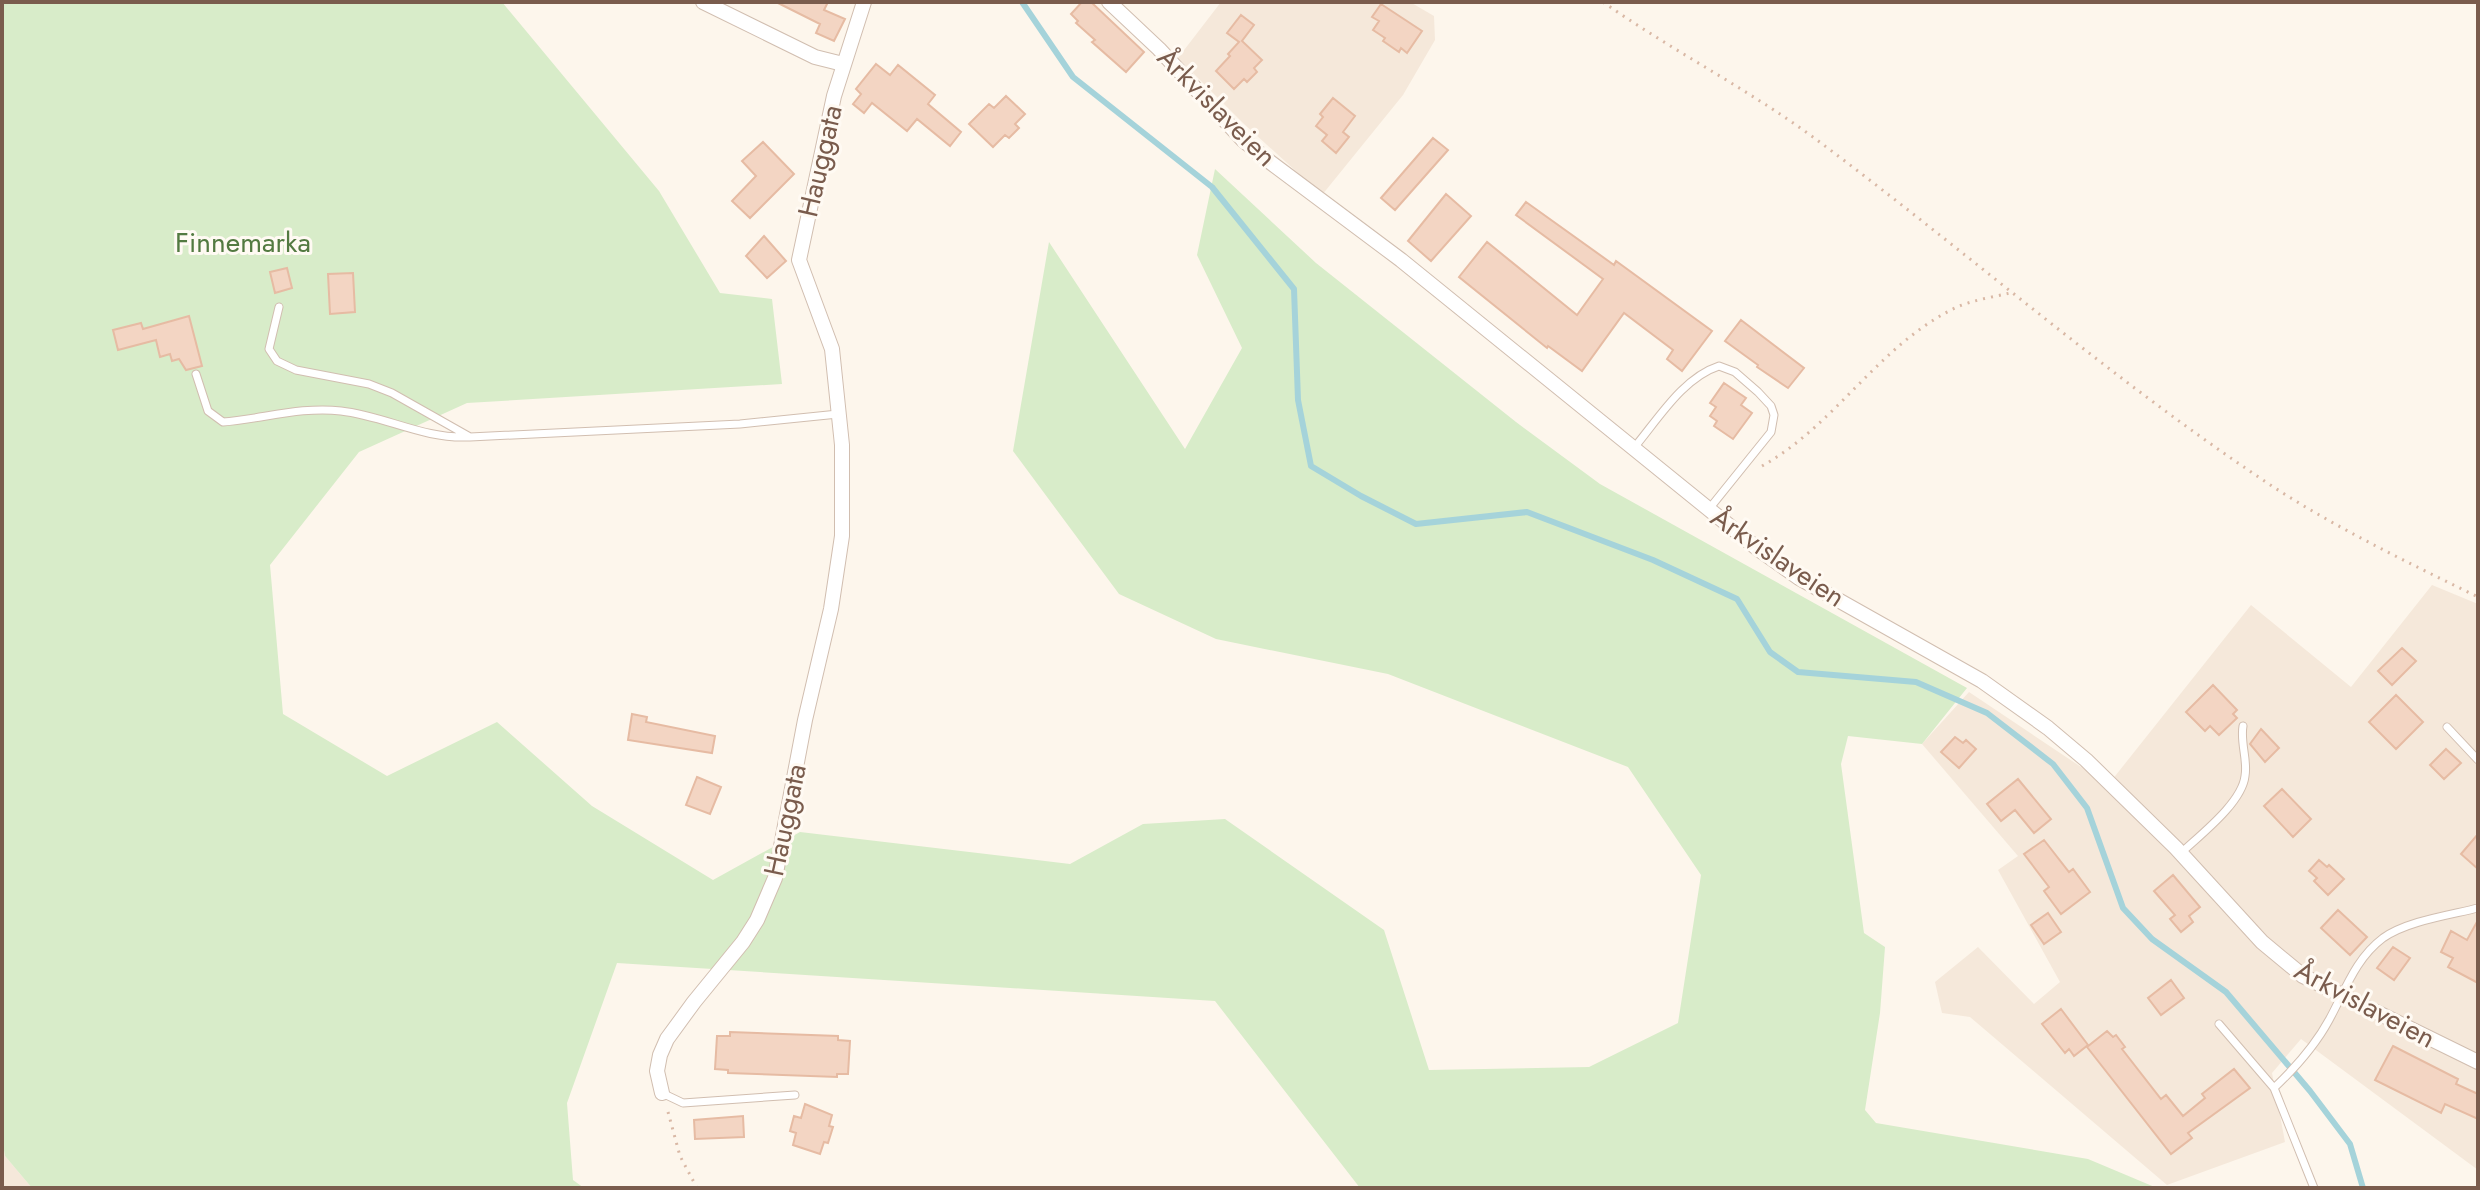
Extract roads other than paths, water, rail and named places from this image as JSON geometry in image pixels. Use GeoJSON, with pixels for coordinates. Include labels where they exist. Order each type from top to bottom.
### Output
{"type":"FeatureCollection","features":[{"type":"Feature","properties":{"kind":"street"},"geometry":{"type":"LineString","coordinates":[[703,2],[815,57],[843,64]]}},
{"type":"Feature","properties":{"kind":"street","name":"Hauggata"},"geometry":{"type":"LineString","coordinates":[[662,1093],[657,1071],[667,1039],[743,942],[757,920],[775,878],[838,571],[844,497],[832,349],[799,260],[843,64],[864,2]]}},
{"type":"Feature","properties":{"kind":"street","name":"Årkvislaveien"},"geometry":{"type":"LineString","coordinates":[[1109,2],[1159,49],[1243,140],[1401,260],[1708,510],[1799,578],[1937,654],[2009,699],[2086,760],[2181,853],[2247,927],[2303,976],[2478,1062]]}},
{"type":"Feature","properties":{"kind":"lane"},"geometry":{"type":"LineString","coordinates":[[279,307],[269,349],[277,361],[296,370],[381,389],[470,437]]}},
{"type":"Feature","properties":{"kind":"lane"},"geometry":{"type":"LineString","coordinates":[[1633,449],[1695,379],[1710,369],[1719,366],[1727,368],[1758,392],[1771,406],[1774,415],[1771,432],[1708,510]]}},
{"type":"Feature","properties":{"kind":"lane"},"geometry":{"type":"LineString","coordinates":[[196,374],[208,411],[223,422],[336,410],[434,436],[470,437],[740,424],[838,414]]}},
{"type":"Feature","properties":{"kind":"lane"},"geometry":{"type":"LineString","coordinates":[[2181,853],[2236,798],[2243,787],[2246,775],[2241,742],[2243,726]]}},
{"type":"Feature","properties":{"kind":"lane"},"geometry":{"type":"LineString","coordinates":[[2447,727],[2478,760]]}},
{"type":"Feature","properties":{"kind":"lane"},"geometry":{"type":"LineString","coordinates":[[2274,1088],[2320,1034],[2353,972],[2385,936],[2422,922],[2478,908]]}},
{"type":"Feature","properties":{"kind":"lane"},"geometry":{"type":"LineString","coordinates":[[2219,1024],[2274,1088],[2314,1188]]}},
{"type":"Feature","properties":{"kind":"lane"},"geometry":{"type":"LineString","coordinates":[[662,1093],[683,1103],[795,1095]]}},
{"type":"Feature","properties":{"kind":"waterway"},"geometry":{"type":"LineString","coordinates":[[1022,2],[1073,77],[1212,187],[1294,289],[1298,400],[1311,466],[1416,524],[1527,512],[1653,560],[1737,599],[1770,652],[1798,672],[1916,682],[1987,713],[2053,764],[2087,808],[2123,908],[2152,939],[2226,992],[2310,1091],[2350,1144],[2363,1188]]}},
{"type":"Feature","properties":{"kind":"park label","name":"Finnemarka"},"geometry":{"type":"Point","coordinates":[243,242]}}]}
